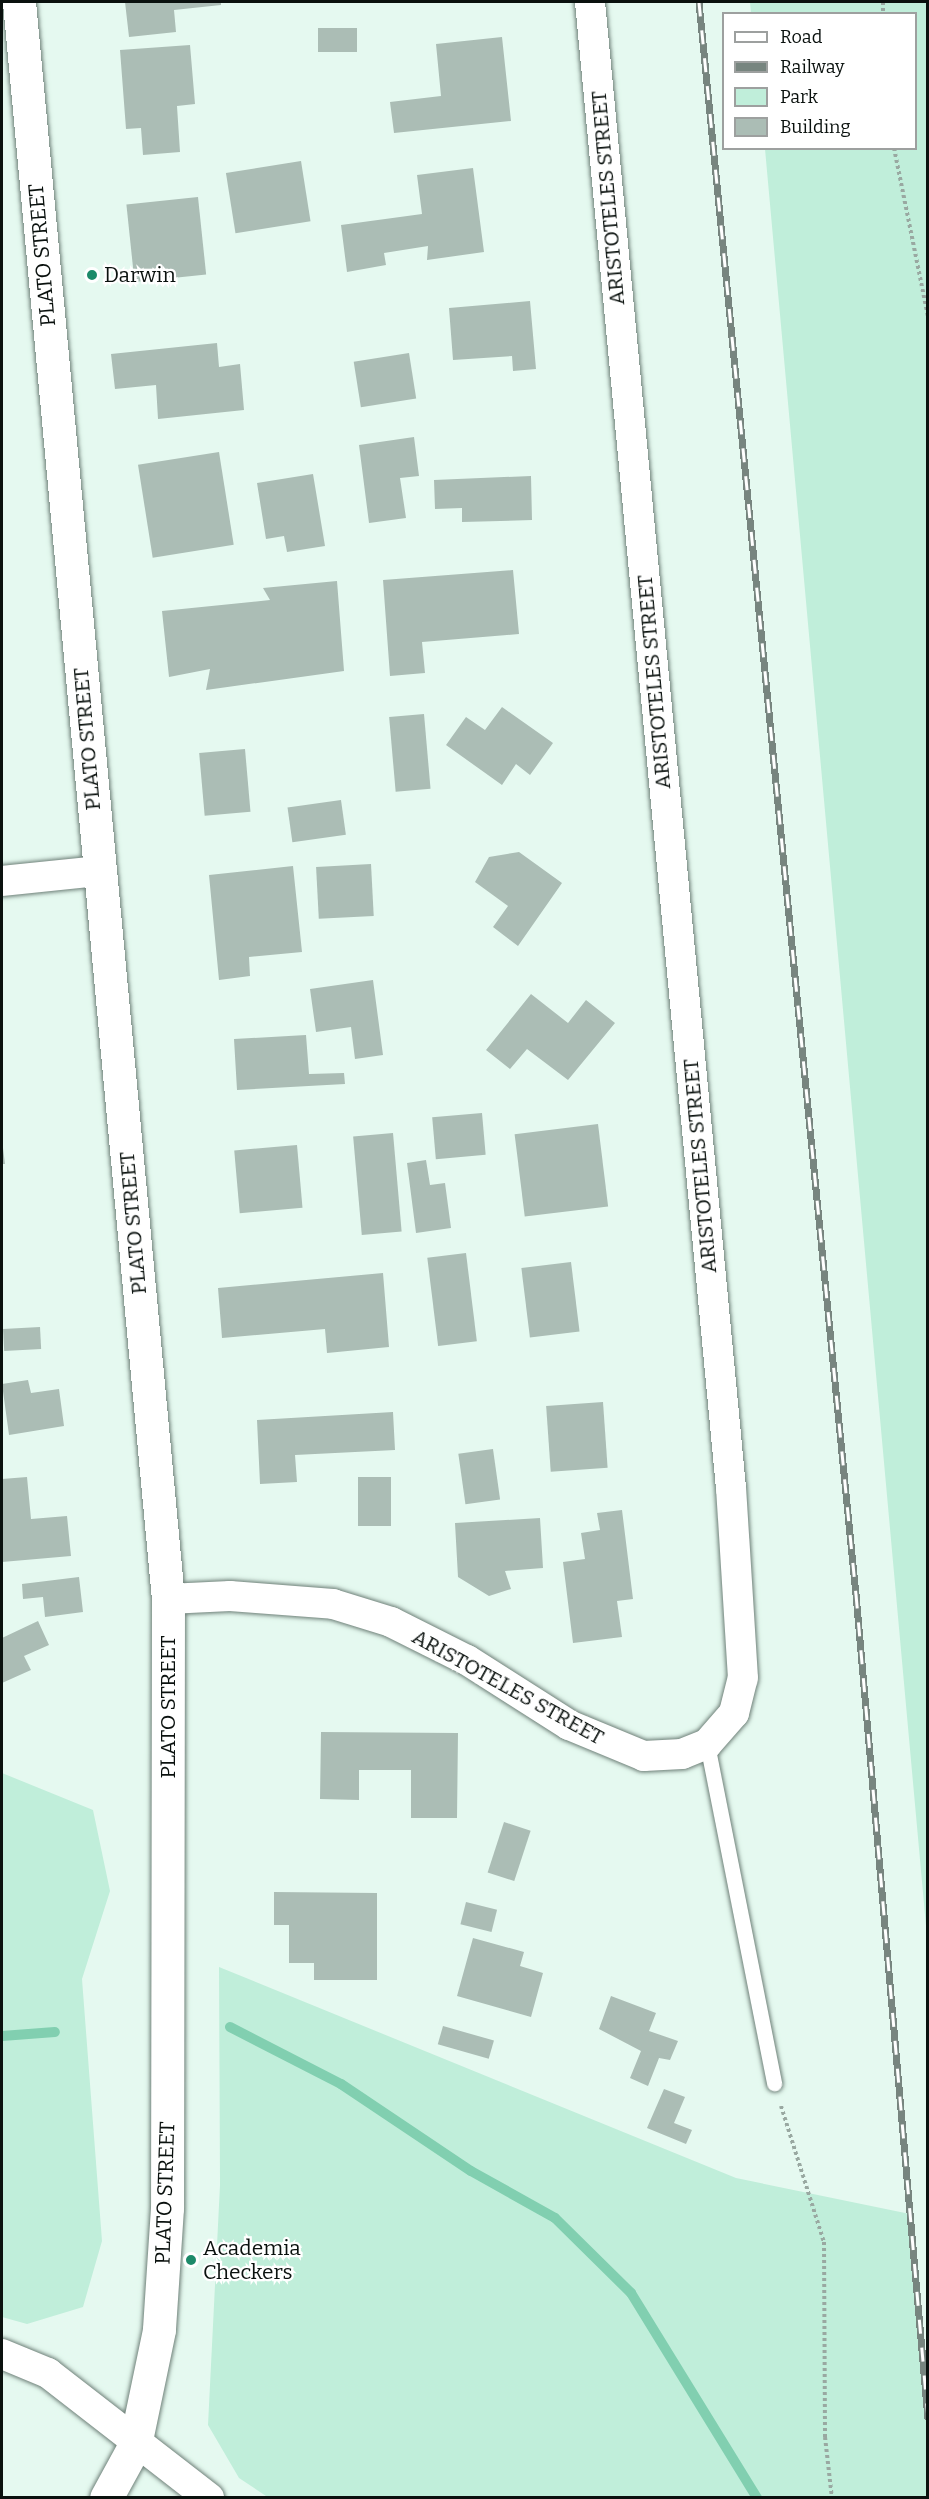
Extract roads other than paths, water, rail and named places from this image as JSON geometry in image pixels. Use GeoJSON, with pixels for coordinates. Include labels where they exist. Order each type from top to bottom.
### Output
{"type":"FeatureCollection","features":[{"type":"Feature","properties":{"kind":"street","name":"PLATO STREET"},"geometry":{"type":"LineString","coordinates":[[19,2],[168,1599],[167,2208],[159,2330],[135,2445],[106,2498]]}},
{"type":"Feature","properties":{"kind":"street","name":"ARISTOTELES STREET"},"geometry":{"type":"LineString","coordinates":[[168,1599],[230,1596],[333,1604],[391,1622],[467,1660],[568,1725],[608,1744],[644,1756],[682,1754],[707,1744],[734,1713],[743,1678],[742,1615],[590,2]]}},
{"type":"Feature","properties":{"kind":"street"},"geometry":{"type":"LineString","coordinates":[[2,881],[99,871]]}},
{"type":"Feature","properties":{"kind":"street"},"geometry":{"type":"LineString","coordinates":[[2,2354],[48,2373],[135,2445],[209,2498]]}},
{"type":"Feature","properties":{"kind":"lane"},"geometry":{"type":"LineString","coordinates":[[707,1744],[774,2083]]}},
{"type":"Feature","properties":{"kind":"waterway"},"geometry":{"type":"LineString","coordinates":[[230,2027],[341,2084],[471,2171],[555,2218],[631,2293],[757,2498]]}},
{"type":"Feature","properties":{"kind":"waterway"},"geometry":{"type":"LineString","coordinates":[[2,2036],[55,2032]]}},
{"type":"Feature","properties":{"kind":"railway"},"geometry":{"type":"LineString","coordinates":[[699,2],[856,1594],[928,2419]]}},
{"type":"Feature","properties":{"kind":"place","name":"Darwin"},"geometry":{"type":"Point","coordinates":[92,275]}},
{"type":"Feature","properties":{"kind":"place","name":"Academia Checkers"},"geometry":{"type":"Point","coordinates":[191,2260]}}]}
